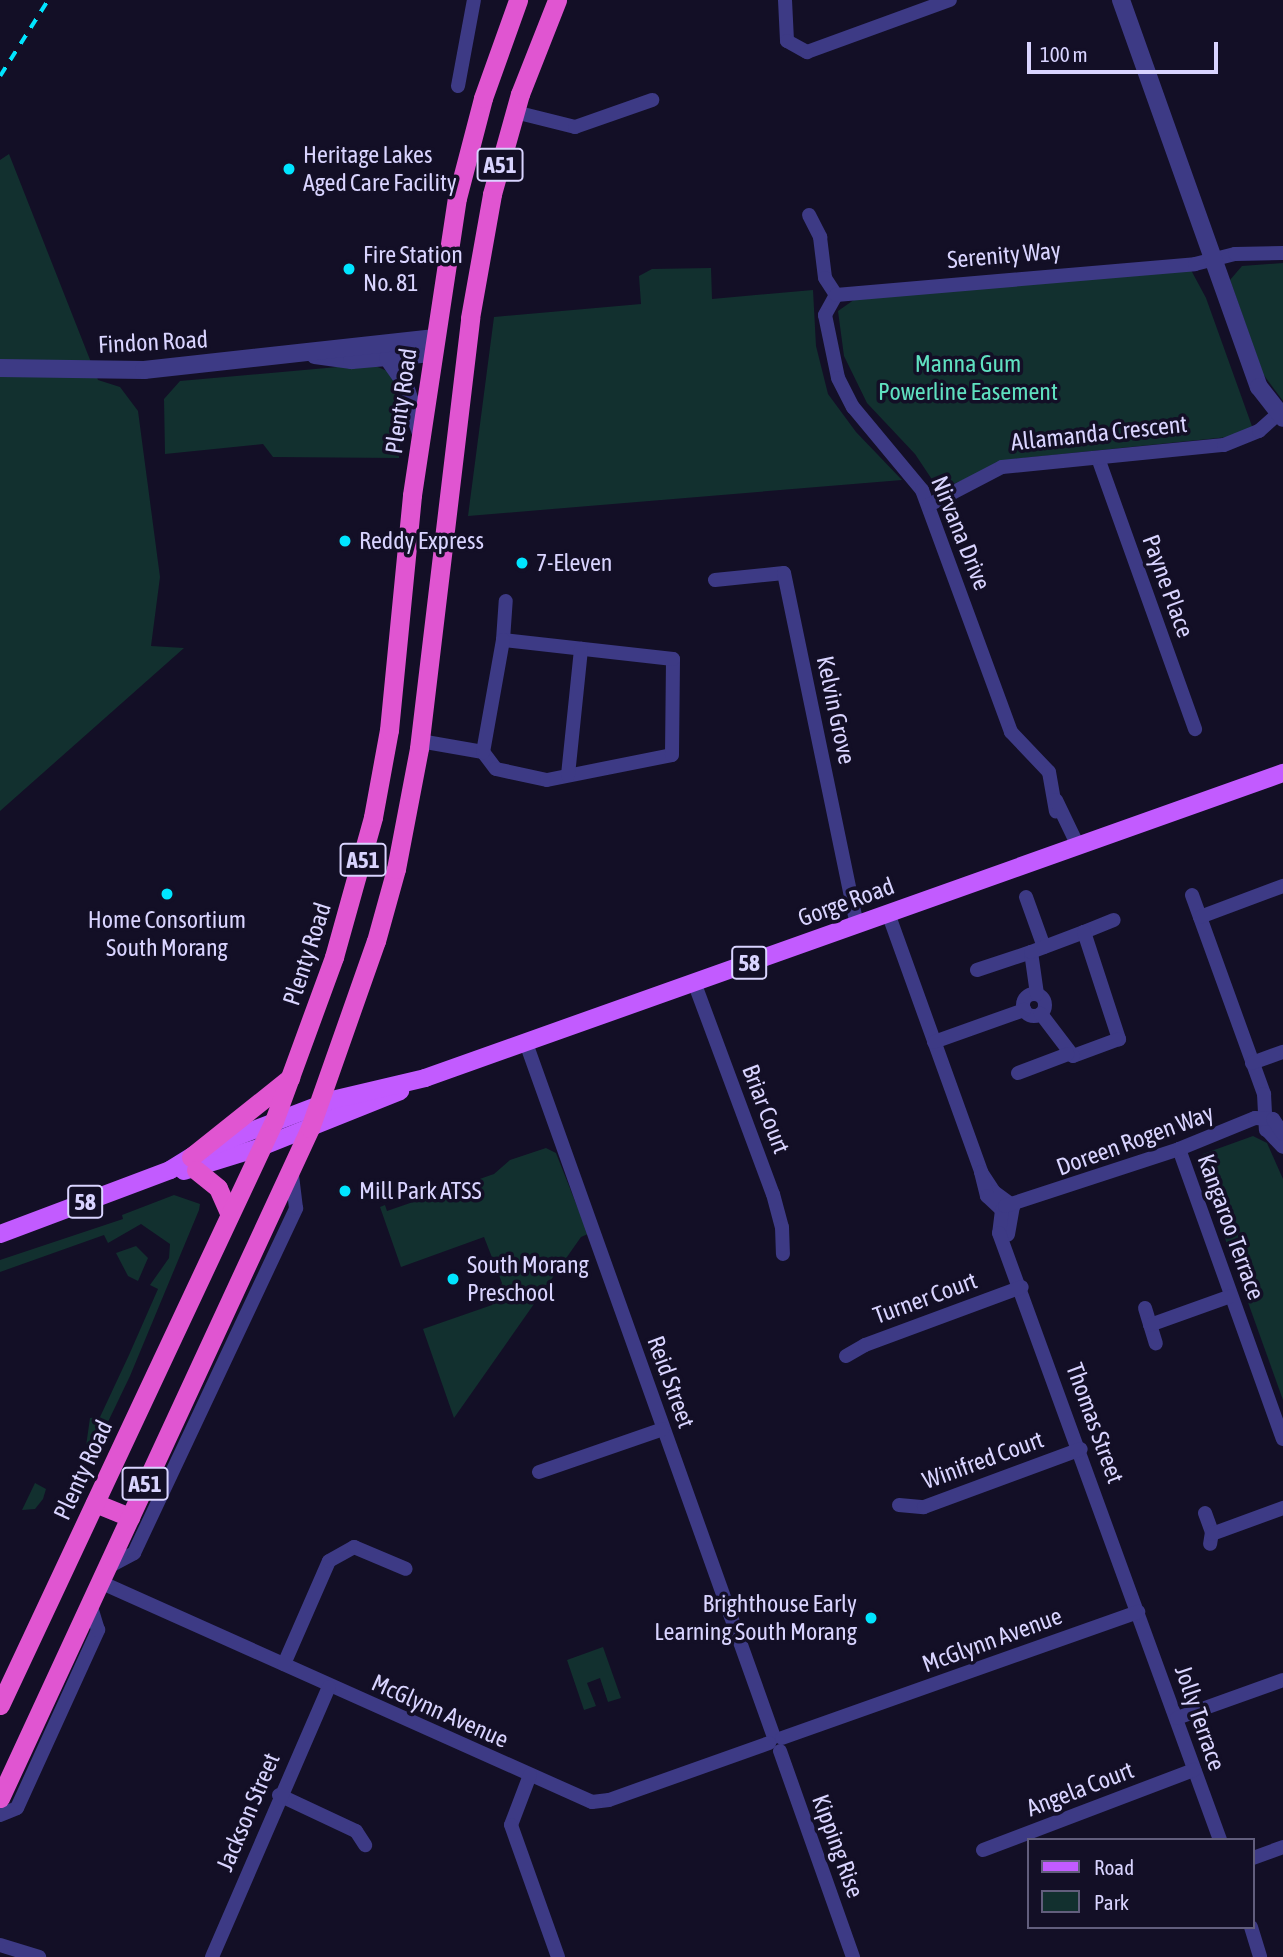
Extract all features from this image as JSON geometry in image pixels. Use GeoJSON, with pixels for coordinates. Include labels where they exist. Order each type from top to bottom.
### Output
{"type":"FeatureCollection","features":[{"type":"Feature","properties":{"kind":"highway","name":"A51"},"geometry":{"type":"LineString","coordinates":[[0,1798],[310,1128],[393,881],[420,741],[467,345],[492,194],[515,112],[557,0]]}},
{"type":"Feature","properties":{"kind":"highway","name":"Plenty Road"},"geometry":{"type":"LineString","coordinates":[[0,1705],[274,1121],[334,957],[373,817],[389,730],[412,495],[434,346],[468,150],[517,1]]}},
{"type":"Feature","properties":{"kind":"highway","name":"Findon Road"},"geometry":{"type":"LineString","coordinates":[[434,346],[467,345]]}},
{"type":"Feature","properties":{"kind":"highway"},"geometry":{"type":"LineString","coordinates":[[229,1213],[218,1188],[194,1163],[290,1078]]}},
{"type":"Feature","properties":{"kind":"highway"},"geometry":{"type":"LineString","coordinates":[[95,1503],[130,1517]]}},
{"type":"Feature","properties":{"kind":"main road","name":"Gorge Road"},"geometry":{"type":"LineString","coordinates":[[310,1128],[425,1078],[1283,774]]}},
{"type":"Feature","properties":{"kind":"main road","name":"Gorge Road"},"geometry":{"type":"LineString","coordinates":[[274,1121],[319,1105],[425,1078]]}},
{"type":"Feature","properties":{"kind":"main road","name":"58"},"geometry":{"type":"LineString","coordinates":[[194,1163],[274,1121]]}},
{"type":"Feature","properties":{"kind":"main road","name":"58"},"geometry":{"type":"LineString","coordinates":[[0,1234],[170,1170],[261,1147],[310,1128]]}},
{"type":"Feature","properties":{"kind":"street"},"geometry":{"type":"LineString","coordinates":[[458,86],[474,0]]}},
{"type":"Feature","properties":{"kind":"street"},"geometry":{"type":"LineString","coordinates":[[785,0],[787,41],[807,52],[950,0]]}},
{"type":"Feature","properties":{"kind":"street","name":"Allamanda Crescent"},"geometry":{"type":"LineString","coordinates":[[929,505],[1002,467],[1239,440],[1278,414],[1259,387],[1121,0]]}},
{"type":"Feature","properties":{"kind":"street"},"geometry":{"type":"LineString","coordinates":[[515,112],[575,127],[652,100]]}},
{"type":"Feature","properties":{"kind":"street"},"geometry":{"type":"LineString","coordinates":[[808,215],[820,237],[824,276],[836,295]]}},
{"type":"Feature","properties":{"kind":"street","name":"Serenity Way"},"geometry":{"type":"LineString","coordinates":[[836,295],[1283,253]]}},
{"type":"Feature","properties":{"kind":"street","name":"Nirvana Drive"},"geometry":{"type":"LineString","coordinates":[[836,295],[825,315],[838,378],[857,411],[911,472],[929,505],[1010,732],[1049,772],[1055,804],[1078,846]]}},
{"type":"Feature","properties":{"kind":"street","name":"Findon Road"},"geometry":{"type":"LineString","coordinates":[[0,368],[144,370],[308,354],[355,344],[434,346]]}},
{"type":"Feature","properties":{"kind":"street","name":"Findon Road"},"geometry":{"type":"LineString","coordinates":[[308,354],[344,360],[388,358],[434,346]]}},
{"type":"Feature","properties":{"kind":"street"},"geometry":{"type":"LineString","coordinates":[[388,358],[402,378],[422,436]]}},
{"type":"Feature","properties":{"kind":"street","name":"Payne Place"},"geometry":{"type":"LineString","coordinates":[[1098,458],[1195,729]]}},
{"type":"Feature","properties":{"kind":"street","name":"Kelvin Grove"},"geometry":{"type":"LineString","coordinates":[[715,580],[784,573],[857,924]]}},
{"type":"Feature","properties":{"kind":"street"},"geometry":{"type":"LineString","coordinates":[[483,752],[503,640],[506,601]]}},
{"type":"Feature","properties":{"kind":"street"},"geometry":{"type":"LineString","coordinates":[[420,741],[483,752],[496,769],[547,780],[672,755],[673,659],[503,640]]}},
{"type":"Feature","properties":{"kind":"street"},"geometry":{"type":"LineString","coordinates":[[568,775],[581,649]]}},
{"type":"Feature","properties":{"kind":"street"},"geometry":{"type":"LineString","coordinates":[[1200,917],[1283,886]]}},
{"type":"Feature","properties":{"kind":"street"},"geometry":{"type":"LineString","coordinates":[[1192,895],[1264,1096],[1265,1123],[1283,1147]]}},
{"type":"Feature","properties":{"kind":"street"},"geometry":{"type":"LineString","coordinates":[[1026,897],[1037,950],[1037,995],[1045,1002],[1041,1014]]}},
{"type":"Feature","properties":{"kind":"street"},"geometry":{"type":"LineString","coordinates":[[888,913],[981,1172],[1008,1208]]}},
{"type":"Feature","properties":{"kind":"street"},"geometry":{"type":"LineString","coordinates":[[977,970],[1114,920]]}},
{"type":"Feature","properties":{"kind":"street"},"geometry":{"type":"LineString","coordinates":[[1018,1073],[1068,1054],[1084,1055],[1113,1044],[1120,1033],[1084,932]]}},
{"type":"Feature","properties":{"kind":"street","name":"Briar Court"},"geometry":{"type":"LineString","coordinates":[[694,982],[773,1194],[782,1227],[783,1254]]}},
{"type":"Feature","properties":{"kind":"street"},"geometry":{"type":"LineString","coordinates":[[1024,1010],[1027,997],[1037,995]]}},
{"type":"Feature","properties":{"kind":"street"},"geometry":{"type":"LineString","coordinates":[[934,1042],[1024,1010]]}},
{"type":"Feature","properties":{"kind":"street"},"geometry":{"type":"LineString","coordinates":[[1024,1010],[1033,1017],[1041,1014]]}},
{"type":"Feature","properties":{"kind":"street"},"geometry":{"type":"LineString","coordinates":[[1041,1014],[1068,1054]]}},
{"type":"Feature","properties":{"kind":"street","name":"Reid Street"},"geometry":{"type":"LineString","coordinates":[[526,1043],[776,1742]]}},
{"type":"Feature","properties":{"kind":"street"},"geometry":{"type":"LineString","coordinates":[[1252,1063],[1283,1052]]}},
{"type":"Feature","properties":{"kind":"street"},"geometry":{"type":"LineString","coordinates":[[1265,1123],[1275,1120],[1283,1134]]}},
{"type":"Feature","properties":{"kind":"street","name":"Doreen Rogen Way"},"geometry":{"type":"LineString","coordinates":[[1008,1208],[1238,1127],[1265,1123]]}},
{"type":"Feature","properties":{"kind":"street","name":"Kangaroo Terrace"},"geometry":{"type":"LineString","coordinates":[[1179,1149],[1283,1439]]}},
{"type":"Feature","properties":{"kind":"street"},"geometry":{"type":"LineString","coordinates":[[103,1575],[134,1553],[296,1208],[290,1170]]}},
{"type":"Feature","properties":{"kind":"street","name":"Thomas Street"},"geometry":{"type":"LineString","coordinates":[[1008,1208],[998,1228],[1009,1250],[1138,1612]]}},
{"type":"Feature","properties":{"kind":"street","name":"Turner Court"},"geometry":{"type":"LineString","coordinates":[[846,1356],[865,1345],[1022,1287]]}},
{"type":"Feature","properties":{"kind":"street"},"geometry":{"type":"LineString","coordinates":[[1150,1325],[1231,1296]]}},
{"type":"Feature","properties":{"kind":"street"},"geometry":{"type":"LineString","coordinates":[[1144,1308],[1156,1343]]}},
{"type":"Feature","properties":{"kind":"street"},"geometry":{"type":"LineString","coordinates":[[185,1397],[218,1373]]}},
{"type":"Feature","properties":{"kind":"street"},"geometry":{"type":"LineString","coordinates":[[539,1472],[663,1429]]}},
{"type":"Feature","properties":{"kind":"street","name":"Winifred Court"},"geometry":{"type":"LineString","coordinates":[[900,1505],[924,1507],[1081,1449]]}},
{"type":"Feature","properties":{"kind":"street"},"geometry":{"type":"LineString","coordinates":[[1205,1513],[1211,1539],[1283,1508]]}},
{"type":"Feature","properties":{"kind":"street"},"geometry":{"type":"LineString","coordinates":[[284,1664],[329,1561],[354,1547],[406,1569]]}},
{"type":"Feature","properties":{"kind":"street","name":"McGlynn Avenue"},"geometry":{"type":"LineString","coordinates":[[103,1575],[329,1687],[583,1799],[604,1801],[1138,1612]]}},
{"type":"Feature","properties":{"kind":"street"},"geometry":{"type":"LineString","coordinates":[[0,1815],[17,1808],[98,1630],[90,1604]]}},
{"type":"Feature","properties":{"kind":"street","name":"Jolly Terrace"},"geometry":{"type":"LineString","coordinates":[[1138,1612],[1219,1838]]}},
{"type":"Feature","properties":{"kind":"street"},"geometry":{"type":"LineString","coordinates":[[1177,1718],[1283,1680]]}},
{"type":"Feature","properties":{"kind":"street","name":"Jackson Street"},"geometry":{"type":"LineString","coordinates":[[212,1957],[279,1795],[329,1687]]}},
{"type":"Feature","properties":{"kind":"street","name":"Kipping Rise"},"geometry":{"type":"LineString","coordinates":[[776,1742],[853,1957]]}},
{"type":"Feature","properties":{"kind":"street","name":"Angela Court"},"geometry":{"type":"LineString","coordinates":[[983,1850],[1194,1770]]}},
{"type":"Feature","properties":{"kind":"street"},"geometry":{"type":"LineString","coordinates":[[530,1775],[511,1825],[558,1957]]}},
{"type":"Feature","properties":{"kind":"street"},"geometry":{"type":"LineString","coordinates":[[279,1795],[356,1831],[365,1845]]}},
{"type":"Feature","properties":{"kind":"street"},"geometry":{"type":"LineString","coordinates":[[1255,1857],[1283,1847]]}},
{"type":"Feature","properties":{"kind":"street"},"geometry":{"type":"LineString","coordinates":[[1252,1929],[1260,1957]]}},
{"type":"Feature","properties":{"kind":"street"},"geometry":{"type":"LineString","coordinates":[[0,1945],[39,1957]]}},
{"type":"Feature","properties":{"kind":"green space"},"geometry":{"type":"Polygon","coordinates":[[[9,154],[98,380],[120,387],[138,411],[160,577],[151,646],[184,648],[0,811],[0,160],[9,154]]]}},
{"type":"Feature","properties":{"kind":"green space"},"geometry":{"type":"Polygon","coordinates":[[[1283,263],[1283,401],[1263,374],[1230,280],[1242,266],[1283,263]]]}},
{"type":"Feature","properties":{"kind":"green space"},"geometry":{"type":"Polygon","coordinates":[[[711,268],[712,299],[813,290],[816,346],[828,394],[856,432],[902,480],[468,516],[494,317],[641,304],[639,276],[652,269],[711,268]]]}},
{"type":"Feature","properties":{"kind":"green space","name":"Manna Gum Powerline Easement"},"geometry":{"type":"Polygon","coordinates":[[[1191,270],[1206,298],[1253,429],[1228,437],[1013,459],[939,490],[915,454],[867,403],[844,356],[838,311],[858,297],[1191,270]]]}},
{"type":"Feature","properties":{"kind":"green space"},"geometry":{"type":"Polygon","coordinates":[[[371,364],[394,374],[403,408],[399,458],[273,457],[263,444],[165,454],[164,399],[180,381],[371,364]]]}},
{"type":"Feature","properties":{"kind":"green space"},"geometry":{"type":"Polygon","coordinates":[[[1253,1136],[1267,1143],[1283,1179],[1283,1400],[1198,1163],[1203,1154],[1253,1136]]]}},
{"type":"Feature","properties":{"kind":"green space"},"geometry":{"type":"Polygon","coordinates":[[[546,1148],[556,1153],[588,1234],[581,1237],[454,1418],[423,1329],[492,1305],[502,1283],[484,1237],[401,1267],[380,1207],[385,1205],[387,1211],[494,1174],[510,1160],[546,1148]]]}},
{"type":"Feature","properties":{"kind":"green space"},"geometry":{"type":"Polygon","coordinates":[[[174,1195],[200,1204],[199,1210],[130,1376],[94,1451],[85,1453],[90,1418],[100,1417],[129,1355],[158,1289],[150,1285],[169,1258],[170,1244],[141,1224],[108,1243],[104,1235],[0,1272],[0,1260],[123,1219],[122,1215],[174,1195]]]}},
{"type":"Feature","properties":{"kind":"green space"},"geometry":{"type":"Polygon","coordinates":[[[136,1246],[148,1258],[138,1281],[128,1276],[116,1253],[136,1246]]]}},
{"type":"Feature","properties":{"kind":"green space"},"geometry":{"type":"Polygon","coordinates":[[[35,1483],[46,1489],[43,1499],[35,1509],[22,1510],[35,1483]]]}},
{"type":"Feature","properties":{"kind":"green space"},"geometry":{"type":"Polygon","coordinates":[[[603,1647],[621,1698],[608,1702],[600,1678],[587,1683],[596,1706],[584,1710],[567,1660],[603,1647]]]}},
{"type":"Feature","properties":{"kind":"railway"},"geometry":{"type":"LineString","coordinates":[[0,76],[48,0]]}},
{"type":"Feature","properties":{"kind":"place","name":"Heritage Lakes Aged Care Facility"},"geometry":{"type":"Point","coordinates":[289,169]}},
{"type":"Feature","properties":{"kind":"place","name":"Fire Station No. 81"},"geometry":{"type":"Point","coordinates":[349,269]}},
{"type":"Feature","properties":{"kind":"place","name":"Reddy Express"},"geometry":{"type":"Point","coordinates":[345,541]}},
{"type":"Feature","properties":{"kind":"place","name":"7-Eleven"},"geometry":{"type":"Point","coordinates":[522,563]}},
{"type":"Feature","properties":{"kind":"place","name":"Home Consortium South Morang"},"geometry":{"type":"Point","coordinates":[167,894]}},
{"type":"Feature","properties":{"kind":"place","name":"Mill Park ATSS"},"geometry":{"type":"Point","coordinates":[345,1191]}},
{"type":"Feature","properties":{"kind":"place","name":"South Morang Preschool"},"geometry":{"type":"Point","coordinates":[453,1279]}},
{"type":"Feature","properties":{"kind":"place","name":"Brighthouse Early Learning South Morang"},"geometry":{"type":"Point","coordinates":[871,1618]}}]}
